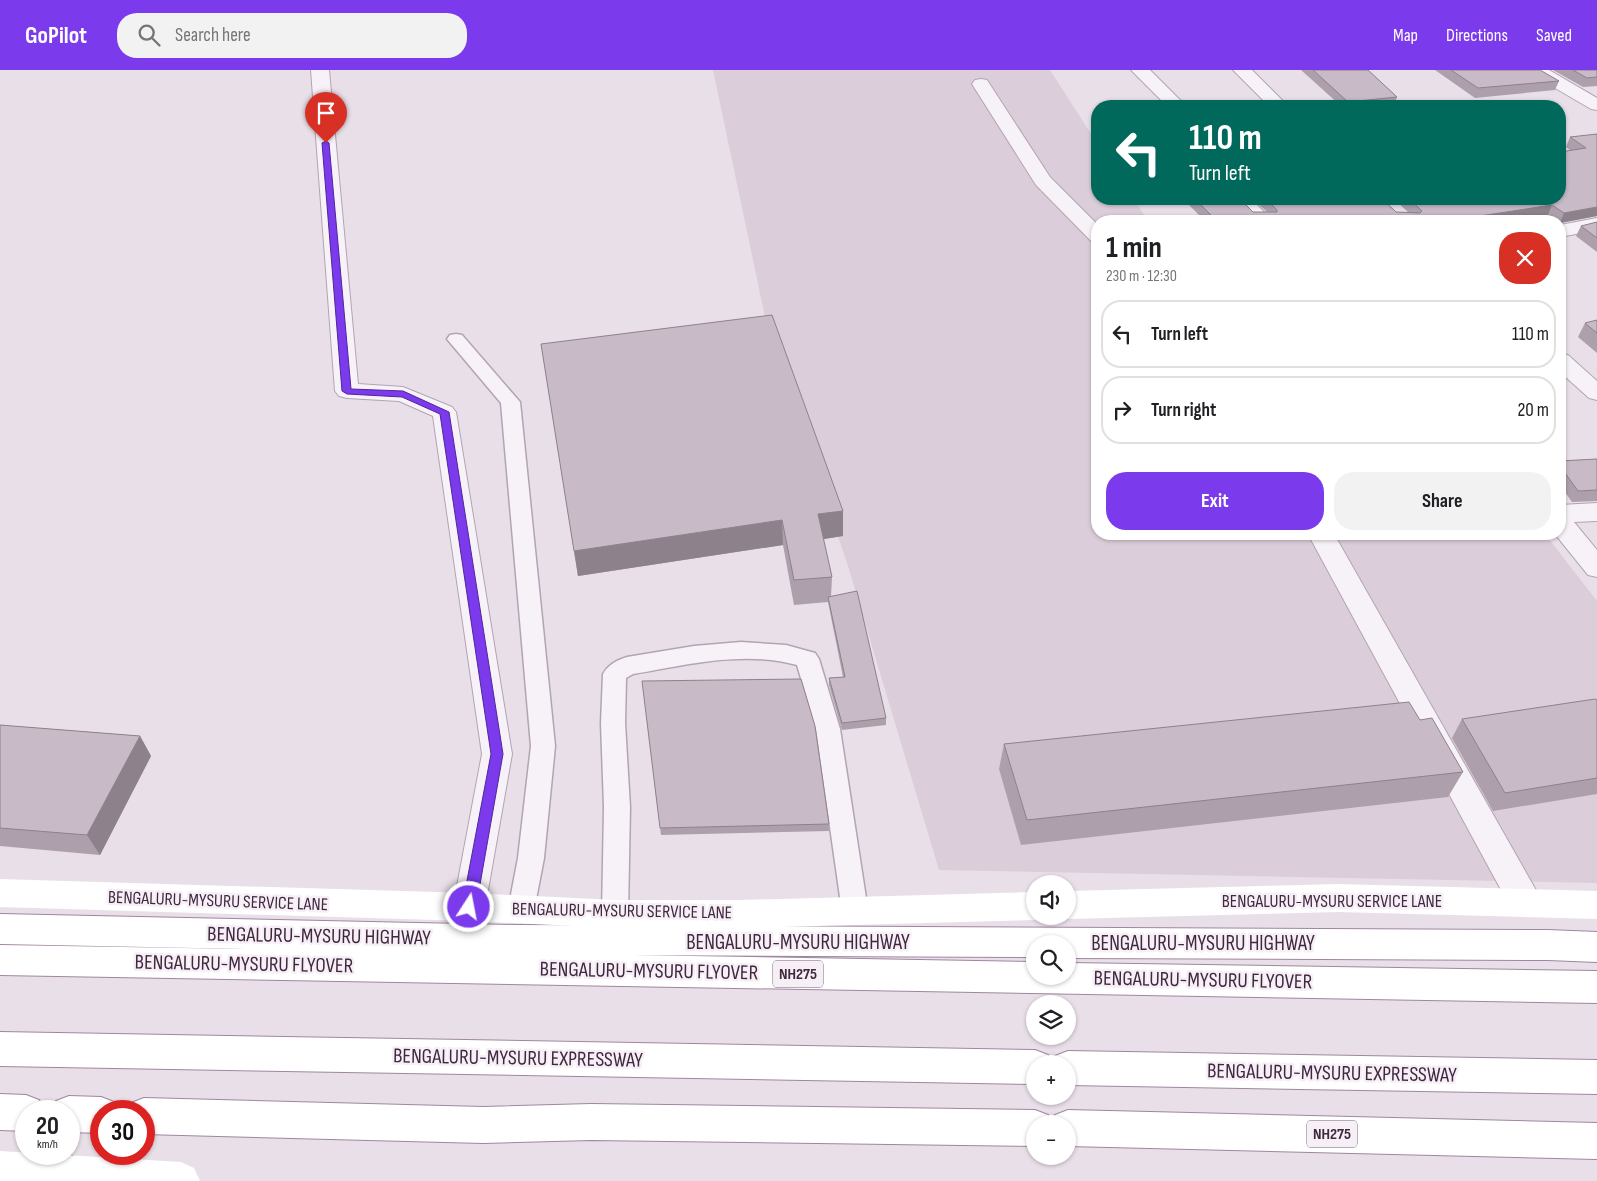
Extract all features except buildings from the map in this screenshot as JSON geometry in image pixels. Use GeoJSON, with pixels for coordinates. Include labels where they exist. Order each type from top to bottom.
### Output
{"type":"FeatureCollection","features":[{"type":"Feature","properties":{"kind":"main road","name":"BENGALURU-MYSURU SERVICE LANE"},"geometry":{"type":"LineString","coordinates":[[0,894],[469,907],[615,914],[739,914],[1026,906]]}},
{"type":"Feature","properties":{"kind":"main road","name":"BENGALURU-MYSURU SERVICE LANE"},"geometry":{"type":"LineString","coordinates":[[1076,905],[1338,898],[1597,905]]}},
{"type":"Feature","properties":{"kind":"main road","name":"BENGALURU-MYSURU HIGHWAY"},"geometry":{"type":"LineString","coordinates":[[0,929],[535,940],[1548,945],[1597,947]]}},
{"type":"Feature","properties":{"kind":"main road","name":"BENGALURU-MYSURU FLYOVER"},"geometry":{"type":"LineString","coordinates":[[0,960],[1597,987]]}},
{"type":"Feature","properties":{"kind":"main road","name":"BENGALURU-MYSURU EXPRESSWAY"},"geometry":{"type":"LineString","coordinates":[[0,1048],[1026,1067]]}},
{"type":"Feature","properties":{"kind":"main road","name":"BENGALURU-MYSURU EXPRESSWAY"},"geometry":{"type":"LineString","coordinates":[[1076,1068],[1597,1077]]}},
{"type":"Feature","properties":{"kind":"main road"},"geometry":{"type":"LineString","coordinates":[[0,1112],[15,1113]]}},
{"type":"Feature","properties":{"kind":"main road"},"geometry":{"type":"LineString","coordinates":[[155,1116],[483,1125],[591,1122],[1026,1128]]}},
{"type":"Feature","properties":{"kind":"main road","name":"NH275"},"geometry":{"type":"LineString","coordinates":[[1076,1128],[1597,1141]]}},
{"type":"Feature","properties":{"kind":"main road"},"geometry":{"type":"LineString","coordinates":[[0,1170],[68,1178],[181,1181]]}},
{"type":"Feature","properties":{"kind":"street"},"geometry":{"type":"LineString","coordinates":[[320,70],[347,391],[403,394],[444,412],[497,754],[469,907]]}},
{"type":"Feature","properties":{"kind":"street"},"geometry":{"type":"LineString","coordinates":[[1140,70],[1171,100]]}},
{"type":"Feature","properties":{"kind":"street"},"geometry":{"type":"LineString","coordinates":[[1242,70],[1273,100]]}},
{"type":"Feature","properties":{"kind":"street"},"geometry":{"type":"LineString","coordinates":[[1537,70],[1597,105]]}},
{"type":"Feature","properties":{"kind":"street"},"geometry":{"type":"LineString","coordinates":[[981,84],[1043,181],[1091,230]]}},
{"type":"Feature","properties":{"kind":"street"},"geometry":{"type":"LineString","coordinates":[[1246,205],[1257,215]]}},
{"type":"Feature","properties":{"kind":"street"},"geometry":{"type":"LineString","coordinates":[[1566,230],[1597,224]]}},
{"type":"Feature","properties":{"kind":"street"},"geometry":{"type":"LineString","coordinates":[[1566,365],[1597,393]]}},
{"type":"Feature","properties":{"kind":"street"},"geometry":{"type":"LineString","coordinates":[[1566,514],[1597,512]]}},
{"type":"Feature","properties":{"kind":"street"},"geometry":{"type":"LineString","coordinates":[[1566,529],[1597,568]]}},
{"type":"Feature","properties":{"kind":"street"},"geometry":{"type":"LineString","coordinates":[[1324,540],[1525,902]]}},
{"type":"Feature","properties":{"kind":"lane"},"geometry":{"type":"LineString","coordinates":[[456,339],[510,402],[543,746],[531,858],[521,910]]}},
{"type":"Feature","properties":{"kind":"lane"},"geometry":{"type":"LineString","coordinates":[[615,914],[617,807],[613,723],[615,674],[628,666],[749,649],[793,654],[808,659],[828,729],[855,911]]}},
{"type":"Feature","properties":{"kind":"shaded area"},"geometry":{"type":"Polygon","coordinates":[[[713,70],[1050,70],[1091,134],[1091,205],[1138,205],[1144,215],[1091,215],[1091,540],[1550,540],[1597,601],[1597,883],[939,870],[848,566],[769,336],[713,70]]]}},
{"type":"Feature","properties":{"kind":"route"},"geometry":{"type":"LineString","coordinates":[[326,143],[347,391],[403,394],[444,412],[497,754],[469,907]]}}]}
